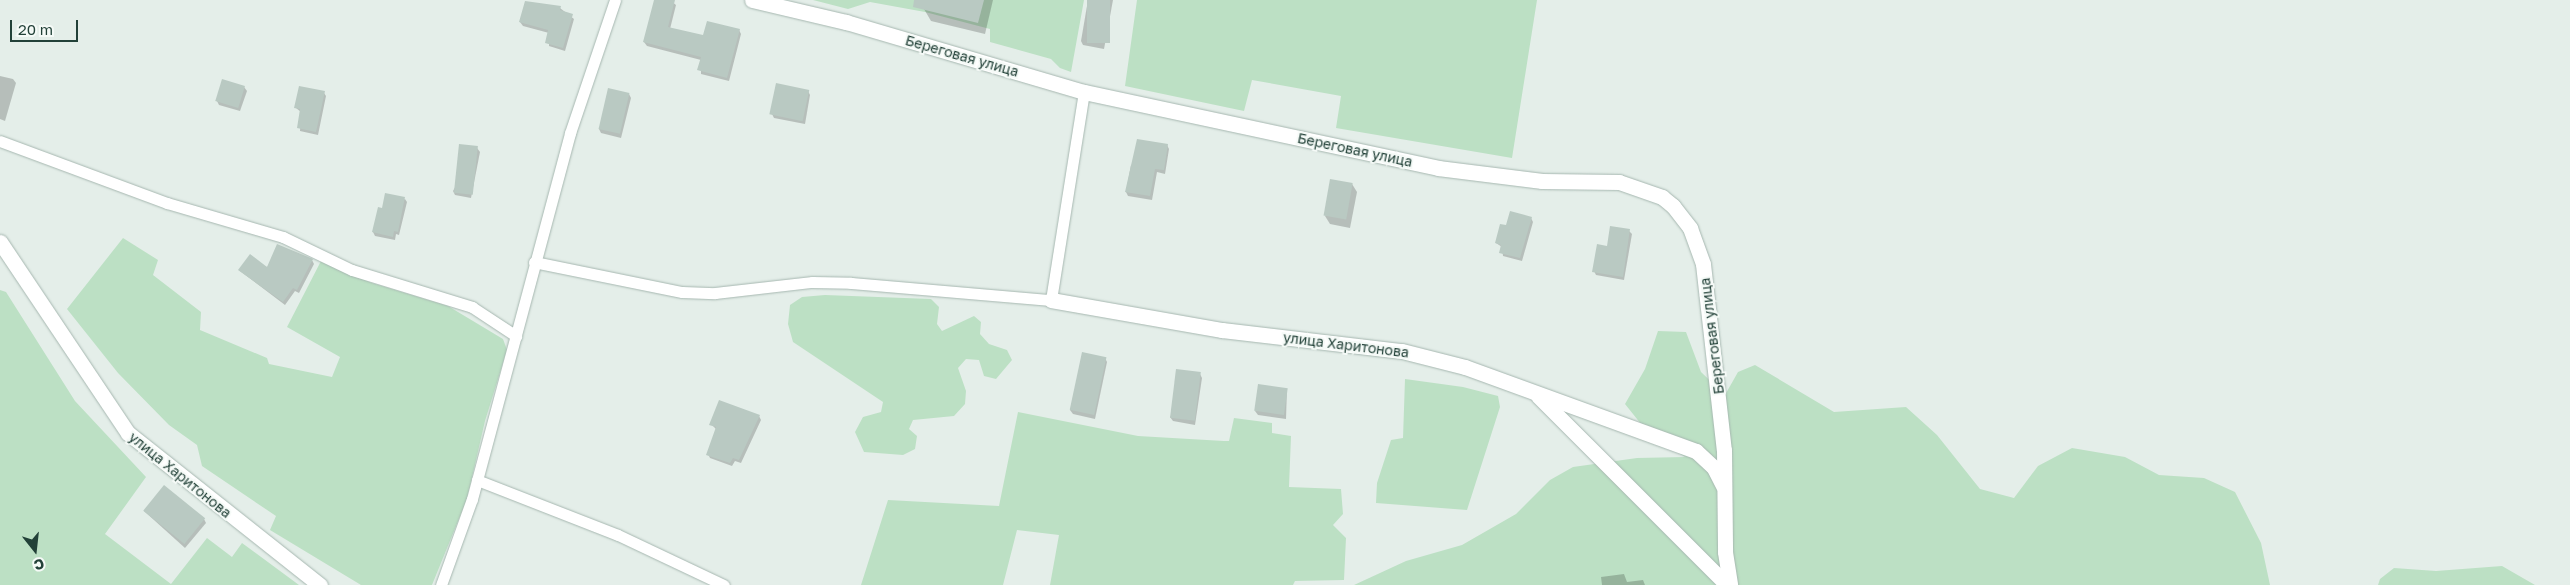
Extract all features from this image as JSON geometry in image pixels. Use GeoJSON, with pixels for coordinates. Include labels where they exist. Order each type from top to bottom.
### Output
{"type":"FeatureCollection","features":[{"type":"Feature","properties":{"kind":"street","name":"Береговая улица"},"geometry":{"type":"LineString","coordinates":[[752,0],[846,22],[1084,92],[1438,168],[1542,181],[1619,182],[1662,197],[1673,206],[1690,228],[1703,264],[1722,428],[1725,552],[1728,585]]}},
{"type":"Feature","properties":{"kind":"street","name":"улица Харитонова"},"geometry":{"type":"LineString","coordinates":[[0,242],[128,433],[320,585]]}},
{"type":"Feature","properties":{"kind":"street","name":"улица Харитонова"},"geometry":{"type":"LineString","coordinates":[[1050,300],[1222,330],[1402,351],[1465,367],[1696,451],[1714,468],[1725,492]]}},
{"type":"Feature","properties":{"kind":"street"},"geometry":{"type":"LineString","coordinates":[[1536,394],[1728,585]]}},
{"type":"Feature","properties":{"kind":"lane"},"geometry":{"type":"LineString","coordinates":[[441,585],[477,480],[570,133],[615,0]]}},
{"type":"Feature","properties":{"kind":"lane"},"geometry":{"type":"LineString","coordinates":[[534,262],[682,292],[715,292],[812,282],[851,283],[1050,300],[1084,92]]}},
{"type":"Feature","properties":{"kind":"lane"},"geometry":{"type":"LineString","coordinates":[[0,141],[167,203],[283,237],[352,270],[472,307],[516,336]]}},
{"type":"Feature","properties":{"kind":"lane"},"geometry":{"type":"LineString","coordinates":[[477,480],[618,535],[724,585]]}},
{"type":"Feature","properties":{"kind":"green space"},"geometry":{"type":"Polygon","coordinates":[[[813,0],[1084,0],[1071,72],[1060,68],[1051,59],[990,42],[990,29],[925,12],[870,2],[848,9],[813,0]]]}},
{"type":"Feature","properties":{"kind":"green space"},"geometry":{"type":"Polygon","coordinates":[[[1137,0],[1537,0],[1512,158],[1336,128],[1341,96],[1252,80],[1244,111],[1125,86],[1137,0]]]}},
{"type":"Feature","properties":{"kind":"green space"},"geometry":{"type":"Polygon","coordinates":[[[123,238],[158,260],[153,275],[201,312],[200,330],[267,358],[269,364],[332,377],[340,357],[287,327],[321,261],[372,283],[448,306],[503,339],[507,350],[485,421],[467,499],[432,585],[361,585],[270,530],[276,516],[202,466],[197,445],[169,425],[118,373],[67,309],[123,238]]]}},
{"type":"Feature","properties":{"kind":"green space"},"geometry":{"type":"Polygon","coordinates":[[[0,290],[6,292],[75,401],[146,477],[105,534],[171,584],[207,538],[232,557],[242,543],[299,585],[0,585],[0,290]]]}},
{"type":"Feature","properties":{"kind":"green space"},"geometry":{"type":"Polygon","coordinates":[[[825,295],[931,299],[939,307],[937,324],[942,331],[974,316],[981,322],[980,334],[989,344],[1007,350],[1012,360],[996,379],[984,376],[979,360],[966,359],[958,368],[966,391],[965,404],[954,416],[913,420],[909,429],[917,436],[915,449],[903,455],[864,452],[855,432],[863,417],[881,412],[883,402],[793,342],[788,324],[790,305],[802,297],[825,295]]]}},
{"type":"Feature","properties":{"kind":"green space"},"geometry":{"type":"Polygon","coordinates":[[[1658,331],[1686,332],[1701,372],[1725,395],[1738,372],[1755,365],[1834,412],[1906,407],[1937,435],[1980,489],[2014,498],[2038,466],[2072,448],[2125,457],[2159,475],[2204,478],[2235,492],[2261,543],[2270,585],[1354,585],[1406,561],[1462,545],[1516,514],[1550,480],[1573,467],[1637,458],[1685,457],[1649,434],[1625,404],[1645,369],[1658,331]]]}},
{"type":"Feature","properties":{"kind":"green space"},"geometry":{"type":"Polygon","coordinates":[[[1405,379],[1463,387],[1498,396],[1500,407],[1467,510],[1376,503],[1377,483],[1391,440],[1403,438],[1405,379]]]}},
{"type":"Feature","properties":{"kind":"green space"},"geometry":{"type":"Polygon","coordinates":[[[1018,412],[1138,436],[1224,441],[1229,441],[1234,418],[1272,423],[1272,433],[1291,436],[1289,487],[1341,489],[1343,514],[1333,525],[1346,538],[1344,580],[1295,581],[1293,585],[1050,585],[1059,535],[1017,530],[1003,585],[861,585],[888,500],[999,506],[1018,412]]]}},
{"type":"Feature","properties":{"kind":"green space"},"geometry":{"type":"Polygon","coordinates":[[[2502,566],[2535,585],[2378,585],[2380,579],[2394,568],[2436,571],[2502,566]]]}},
{"type":"Feature","properties":{"kind":"building"},"geometry":{"type":"Polygon","coordinates":[[[654,0],[675,0],[668,27],[703,35],[707,21],[740,29],[727,78],[697,70],[701,57],[643,42],[654,0]]]}},
{"type":"Feature","properties":{"kind":"building"},"geometry":{"type":"Polygon","coordinates":[[[914,0],[984,0],[978,23],[913,7],[914,0]]]}},
{"type":"Feature","properties":{"kind":"building"},"geometry":{"type":"Polygon","coordinates":[[[1087,0],[1110,0],[1110,43],[1087,43],[1087,0]]]}},
{"type":"Feature","properties":{"kind":"building"},"geometry":{"type":"Polygon","coordinates":[[[525,1],[561,6],[560,10],[573,14],[563,48],[545,43],[548,30],[519,22],[525,1]]]}},
{"type":"Feature","properties":{"kind":"building"},"geometry":{"type":"Polygon","coordinates":[[[222,79],[245,86],[238,108],[215,101],[222,79]]]}},
{"type":"Feature","properties":{"kind":"building"},"geometry":{"type":"Polygon","coordinates":[[[776,83],[809,90],[803,121],[769,114],[776,83]]]}},
{"type":"Feature","properties":{"kind":"building"},"geometry":{"type":"Polygon","coordinates":[[[299,86],[325,91],[316,132],[297,128],[300,109],[294,108],[299,86]]]}},
{"type":"Feature","properties":{"kind":"building"},"geometry":{"type":"Polygon","coordinates":[[[608,88],[629,93],[620,134],[599,129],[608,88]]]}},
{"type":"Feature","properties":{"kind":"building"},"geometry":{"type":"Polygon","coordinates":[[[1137,139],[1168,144],[1164,170],[1155,169],[1150,196],[1125,192],[1137,139]]]}},
{"type":"Feature","properties":{"kind":"building"},"geometry":{"type":"Polygon","coordinates":[[[459,144],[478,146],[473,195],[454,193],[459,144]]]}},
{"type":"Feature","properties":{"kind":"building"},"geometry":{"type":"Polygon","coordinates":[[[1330,179],[1353,183],[1346,219],[1324,215],[1330,179]]]}},
{"type":"Feature","properties":{"kind":"building"},"geometry":{"type":"Polygon","coordinates":[[[385,193],[405,197],[398,232],[394,231],[393,237],[372,232],[378,207],[382,208],[385,193]]]}},
{"type":"Feature","properties":{"kind":"building"},"geometry":{"type":"Polygon","coordinates":[[[1510,211],[1532,217],[1520,258],[1499,253],[1501,245],[1495,243],[1500,224],[1506,225],[1510,211]]]}},
{"type":"Feature","properties":{"kind":"building"},"geometry":{"type":"Polygon","coordinates":[[[1610,226],[1630,229],[1623,277],[1592,272],[1597,244],[1607,246],[1610,226]]]}},
{"type":"Feature","properties":{"kind":"building"},"geometry":{"type":"Polygon","coordinates":[[[277,244],[313,259],[297,290],[293,288],[283,302],[238,270],[250,254],[267,267],[277,244]]]}},
{"type":"Feature","properties":{"kind":"building"},"geometry":{"type":"Polygon","coordinates":[[[1082,352],[1106,357],[1094,415],[1070,410],[1082,352]]]}},
{"type":"Feature","properties":{"kind":"building"},"geometry":{"type":"Polygon","coordinates":[[[1176,369],[1201,372],[1195,421],[1170,418],[1176,369]]]}},
{"type":"Feature","properties":{"kind":"building"},"geometry":{"type":"Polygon","coordinates":[[[1258,384],[1288,388],[1284,415],[1254,411],[1258,384]]]}},
{"type":"Feature","properties":{"kind":"building"},"geometry":{"type":"Polygon","coordinates":[[[719,400],[760,415],[739,460],[733,458],[730,463],[706,455],[716,427],[709,425],[719,400]]]}},
{"type":"Feature","properties":{"kind":"building"},"geometry":{"type":"Polygon","coordinates":[[[164,485],[205,518],[184,544],[143,511],[164,485]]]}}]}
